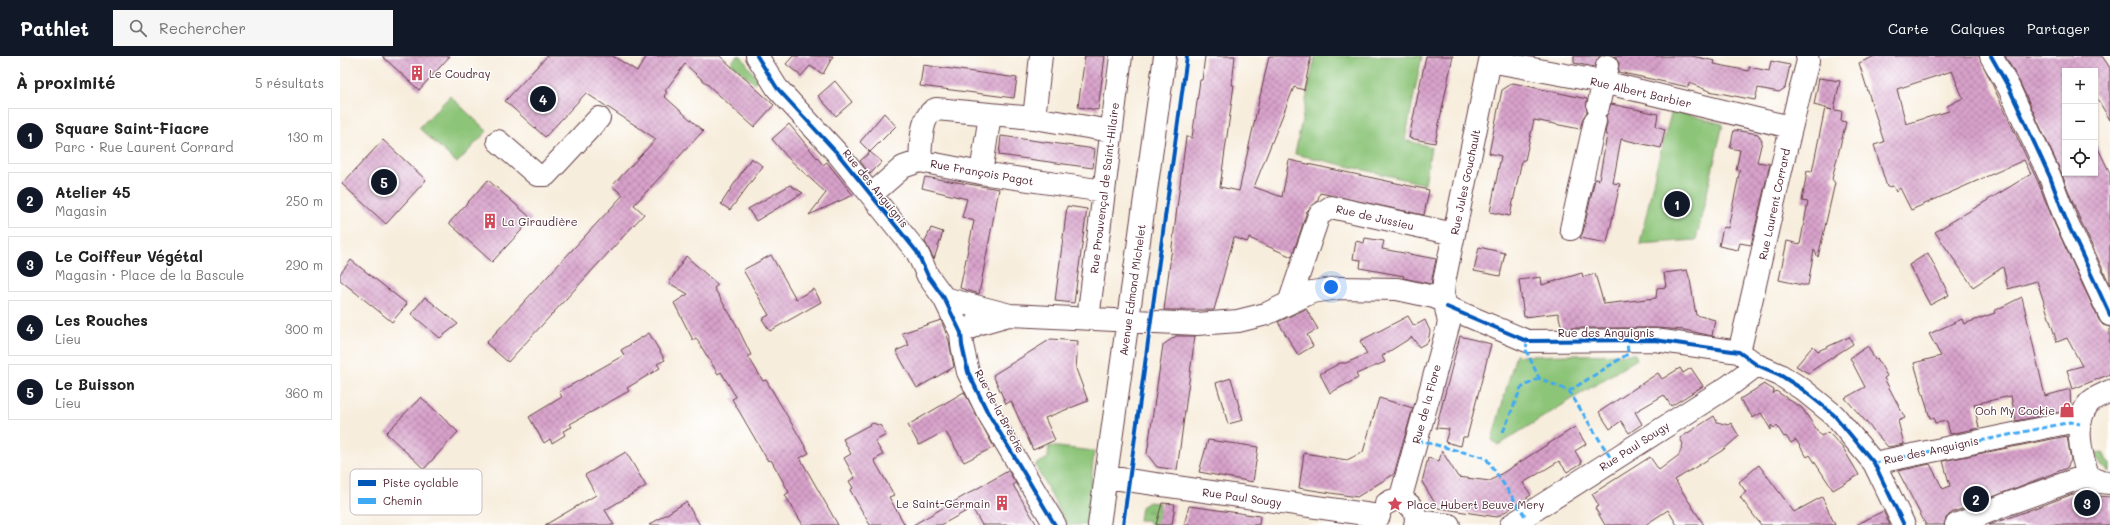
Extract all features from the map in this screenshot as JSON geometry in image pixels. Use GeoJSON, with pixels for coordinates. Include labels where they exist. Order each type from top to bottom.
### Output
{"type":"FeatureCollection","features":[{"type":"Feature","properties":{"kind":"street","name":"Rue des Anguignis"},"geometry":{"type":"LineString","coordinates":[[757,56],[777,88],[838,154],[916,252],[928,276],[944,298],[1010,315],[1197,324],[1238,321],[1266,314],[1312,292],[1339,288],[1397,289],[1434,297],[1527,341],[1655,340],[1739,352],[1757,365],[1780,375],[1808,393],[1834,415],[1874,462],[2071,422],[2080,424]]}},
{"type":"Feature","properties":{"kind":"street"},"geometry":{"type":"LineString","coordinates":[[1034,118],[1041,56]]}},
{"type":"Feature","properties":{"kind":"street","name":"Rue Prouvençal de Saint-Hilaire"},"geometry":{"type":"LineString","coordinates":[[1088,319],[1121,56]]}},
{"type":"Feature","properties":{"kind":"street","name":"Avenue Edmond Michelet"},"geometry":{"type":"LineString","coordinates":[[1099,525],[1165,56]]}},
{"type":"Feature","properties":{"kind":"street","name":"Rue Laurent Corrard"},"geometry":{"type":"LineString","coordinates":[[1739,352],[1768,232],[1790,126],[1808,61],[1807,56]]}},
{"type":"Feature","properties":{"kind":"street"},"geometry":{"type":"LineString","coordinates":[[1991,56],[2009,88],[2047,171],[2066,220],[2110,315]]}},
{"type":"Feature","properties":{"kind":"street","name":"Rue Albert Barbier"},"geometry":{"type":"LineString","coordinates":[[1491,58],[1605,74],[1790,126]]}},
{"type":"Feature","properties":{"kind":"street","name":"Rue Jules Gouchault"},"geometry":{"type":"LineString","coordinates":[[1446,304],[1444,282],[1491,58]]}},
{"type":"Feature","properties":{"kind":"street"},"geometry":{"type":"LineString","coordinates":[[1571,228],[1605,74]]}},
{"type":"Feature","properties":{"kind":"street"},"geometry":{"type":"LineString","coordinates":[[920,161],[922,133],[930,111],[936,109],[1034,118],[1111,131]]}},
{"type":"Feature","properties":{"kind":"street"},"geometry":{"type":"LineString","coordinates":[[981,174],[990,115]]}},
{"type":"Feature","properties":{"kind":"street"},"geometry":{"type":"LineString","coordinates":[[498,141],[537,175],[546,175],[599,118]]}},
{"type":"Feature","properties":{"kind":"street","name":"Rue François Pagot"},"geometry":{"type":"LineString","coordinates":[[871,195],[903,167],[920,161],[981,174],[1104,191]]}},
{"type":"Feature","properties":{"kind":"street","name":"Rue de Jussieu"},"geometry":{"type":"LineString","coordinates":[[1289,303],[1319,215],[1326,209],[1331,207],[1454,234]]}},
{"type":"Feature","properties":{"kind":"street","name":"Rue de la Brèche"},"geometry":{"type":"LineString","coordinates":[[944,298],[961,333],[968,372],[984,404],[1055,525]]}},
{"type":"Feature","properties":{"kind":"street","name":"Rue de la Flore"},"geometry":{"type":"LineString","coordinates":[[1400,500],[1449,323],[1446,304]]}},
{"type":"Feature","properties":{"kind":"street"},"geometry":{"type":"LineString","coordinates":[[961,333],[977,324],[1010,315]]}},
{"type":"Feature","properties":{"kind":"street","name":"Rue Paul Sougy"},"geometry":{"type":"LineString","coordinates":[[1511,525],[1728,386],[1757,365]]}},
{"type":"Feature","properties":{"kind":"street"},"geometry":{"type":"LineString","coordinates":[[2110,391],[2089,403],[2080,424],[2084,464],[2088,475],[2100,482],[2110,483]]}},
{"type":"Feature","properties":{"kind":"street"},"geometry":{"type":"LineString","coordinates":[[1874,462],[1904,525]]}},
{"type":"Feature","properties":{"kind":"street"},"geometry":{"type":"LineString","coordinates":[[1956,525],[2007,504],[2088,475]]}},
{"type":"Feature","properties":{"kind":"street","name":"Rue Paul Sougy"},"geometry":{"type":"LineString","coordinates":[[1106,477],[1380,521]]}},
{"type":"Feature","properties":{"kind":"street"},"geometry":{"type":"LineString","coordinates":[[1380,521],[1384,506],[1388,502],[1400,500],[1410,505],[1414,509],[1416,523],[1449,525]]}},
{"type":"Feature","properties":{"kind":"green space"},"geometry":{"type":"Polygon","coordinates":[[[737,56],[741,56],[757,79],[754,83],[731,63],[737,56]]]}},
{"type":"Feature","properties":{"kind":"green space"},"geometry":{"type":"Polygon","coordinates":[[[1315,56],[1422,56],[1405,140],[1431,147],[1425,184],[1295,154],[1315,56]]]}},
{"type":"Feature","properties":{"kind":"green space"},"geometry":{"type":"Polygon","coordinates":[[[450,96],[487,131],[457,163],[419,128],[450,96]]]}},
{"type":"Feature","properties":{"kind":"green space"},"geometry":{"type":"Polygon","coordinates":[[[1672,110],[1723,124],[1696,240],[1640,244],[1656,169],[1672,110]]]}},
{"type":"Feature","properties":{"kind":"green space"},"geometry":{"type":"Polygon","coordinates":[[[1516,354],[1519,356],[1635,354],[1637,359],[1498,445],[1492,440],[1516,354]]]}},
{"type":"Feature","properties":{"kind":"green space"},"geometry":{"type":"Polygon","coordinates":[[[1049,446],[1094,451],[1087,525],[1067,525],[1035,465],[1048,458],[1049,446]]]}},
{"type":"Feature","properties":{"kind":"green space"},"geometry":{"type":"Polygon","coordinates":[[[2103,452],[2107,461],[2110,463],[2110,472],[2103,467],[2094,453],[2103,452]]]}},
{"type":"Feature","properties":{"kind":"green space"},"geometry":{"type":"Polygon","coordinates":[[[1148,502],[1160,503],[1159,512],[1168,525],[1151,525],[1147,520],[1139,520],[1141,507],[1148,502]]]}},
{"type":"Feature","properties":{"kind":"building","name":"Le Coudray"},"geometry":{"type":"Polygon","coordinates":[[[382,56],[450,56],[419,90],[382,56]]]}},
{"type":"Feature","properties":{"kind":"building"},"geometry":{"type":"Polygon","coordinates":[[[547,56],[613,56],[637,71],[647,56],[720,56],[774,105],[754,127],[685,64],[665,91],[667,92],[664,96],[703,131],[634,205],[644,214],[508,362],[486,343],[623,195],[612,186],[656,139],[586,93],[545,137],[505,101],[547,56]]]}},
{"type":"Feature","properties":{"kind":"building"},"geometry":{"type":"Polygon","coordinates":[[[793,56],[833,56],[823,74],[810,66],[801,76],[786,64],[793,56]]]}},
{"type":"Feature","properties":{"kind":"building"},"geometry":{"type":"Polygon","coordinates":[[[1085,56],[1105,56],[1098,110],[1078,107],[1085,56]]]}},
{"type":"Feature","properties":{"kind":"building"},"geometry":{"type":"Polygon","coordinates":[[[1205,56],[1235,56],[1232,85],[1234,85],[1220,187],[1239,191],[1269,56],[1311,56],[1304,90],[1294,87],[1254,187],[1282,197],[1289,160],[1429,190],[1424,215],[1320,193],[1317,202],[1307,211],[1292,257],[1249,238],[1247,242],[1234,237],[1214,310],[1164,310],[1186,137],[1192,138],[1205,56]]]}},
{"type":"Feature","properties":{"kind":"building"},"geometry":{"type":"Polygon","coordinates":[[[1426,56],[1453,56],[1435,143],[1409,138],[1426,56]]]}},
{"type":"Feature","properties":{"kind":"building"},"geometry":{"type":"Polygon","coordinates":[[[1574,56],[1600,56],[1594,67],[1574,63],[1574,56]]]}},
{"type":"Feature","properties":{"kind":"building"},"geometry":{"type":"Polygon","coordinates":[[[1614,56],[1692,56],[1715,61],[1714,64],[1749,71],[1749,67],[1769,71],[1771,61],[1790,65],[1785,88],[1779,92],[1758,88],[1755,100],[1709,91],[1689,83],[1688,87],[1618,72],[1619,63],[1614,56]]]}},
{"type":"Feature","properties":{"kind":"building"},"geometry":{"type":"Polygon","coordinates":[[[1875,56],[1979,56],[2038,182],[2055,225],[2099,320],[2103,325],[2110,327],[2110,374],[2073,389],[2067,370],[2082,366],[2067,338],[2057,342],[2037,281],[2008,289],[2003,267],[1973,287],[1935,232],[2031,174],[2024,160],[1911,210],[1900,188],[1896,192],[1893,186],[1887,187],[1874,145],[1884,142],[1859,63],[1875,56]],[[1952,71],[1897,89],[1906,124],[1949,111],[1947,106],[1963,98],[1952,71]]]}},
{"type":"Feature","properties":{"kind":"building"},"geometry":{"type":"Polygon","coordinates":[[[2005,56],[2102,56],[2110,68],[2110,120],[2098,100],[2098,68],[2062,68],[2062,175],[2061,172],[2020,83],[2005,56]]]}},
{"type":"Feature","properties":{"kind":"building"},"geometry":{"type":"Polygon","coordinates":[[[923,65],[1017,78],[1014,98],[920,86],[923,65]]]}},
{"type":"Feature","properties":{"kind":"building"},"geometry":{"type":"Polygon","coordinates":[[[1819,78],[1840,81],[1834,110],[1842,111],[1841,121],[1846,122],[1832,179],[1835,183],[1818,257],[1814,250],[1808,285],[1802,285],[1779,280],[1787,241],[1800,244],[1808,202],[1802,201],[1807,171],[1812,172],[1825,108],[1814,105],[1819,78]]]}},
{"type":"Feature","properties":{"kind":"building"},"geometry":{"type":"Polygon","coordinates":[[[835,81],[852,102],[836,116],[818,96],[835,81]]]}},
{"type":"Feature","properties":{"kind":"building"},"geometry":{"type":"Polygon","coordinates":[[[1513,83],[1587,99],[1587,112],[1583,118],[1580,129],[1534,120],[1525,160],[1522,160],[1510,216],[1490,212],[1501,156],[1489,153],[1502,90],[1513,83]]]}},
{"type":"Feature","properties":{"kind":"building"},"geometry":{"type":"Polygon","coordinates":[[[1611,104],[1658,114],[1656,126],[1665,129],[1661,148],[1621,139],[1613,183],[1620,184],[1607,243],[1580,238],[1583,232],[1595,179],[1599,180],[1607,135],[1605,134],[1607,123],[1606,116],[1611,104]]]}},
{"type":"Feature","properties":{"kind":"building"},"geometry":{"type":"Polygon","coordinates":[[[884,113],[896,126],[870,152],[860,142],[884,113]]]}},
{"type":"Feature","properties":{"kind":"building"},"geometry":{"type":"Polygon","coordinates":[[[789,124],[823,165],[827,162],[853,195],[809,215],[826,193],[787,157],[772,139],[789,124]]]}},
{"type":"Feature","properties":{"kind":"building"},"geometry":{"type":"Polygon","coordinates":[[[1734,130],[1758,134],[1762,141],[1757,162],[1770,164],[1751,245],[1740,243],[1738,250],[1719,246],[1723,227],[1728,228],[1740,170],[1736,170],[1740,150],[1730,148],[1734,130]]]}},
{"type":"Feature","properties":{"kind":"building"},"geometry":{"type":"Polygon","coordinates":[[[1001,136],[1095,149],[1093,168],[999,155],[1001,136]]]}},
{"type":"Feature","properties":{"kind":"building"},"geometry":{"type":"Polygon","coordinates":[[[383,140],[426,180],[386,224],[342,184],[383,140]]]}},
{"type":"Feature","properties":{"kind":"building"},"geometry":{"type":"Polygon","coordinates":[[[2098,148],[2110,173],[2110,285],[2078,215],[2063,176],[2098,176],[2098,148]]]}},
{"type":"Feature","properties":{"kind":"building"},"geometry":{"type":"Polygon","coordinates":[[[870,152],[882,162],[870,174],[860,161],[870,152]]]}},
{"type":"Feature","properties":{"kind":"building"},"geometry":{"type":"Polygon","coordinates":[[[751,158],[763,166],[730,210],[721,204],[751,158]]]}},
{"type":"Feature","properties":{"kind":"building"},"geometry":{"type":"Polygon","coordinates":[[[925,177],[999,189],[979,294],[960,288],[974,221],[962,217],[967,199],[922,188],[925,177]]]}},
{"type":"Feature","properties":{"kind":"building","name":"La Giraudière"},"geometry":{"type":"Polygon","coordinates":[[[488,180],[532,219],[492,262],[449,223],[488,180]]]}},
{"type":"Feature","properties":{"kind":"building"},"geometry":{"type":"Polygon","coordinates":[[[790,185],[803,193],[756,221],[748,209],[790,185]]]}},
{"type":"Feature","properties":{"kind":"building"},"geometry":{"type":"Polygon","coordinates":[[[1067,206],[1087,209],[1074,303],[1055,301],[1067,206]]]}},
{"type":"Feature","properties":{"kind":"building"},"geometry":{"type":"Polygon","coordinates":[[[931,228],[943,232],[934,259],[925,242],[931,228]]]}},
{"type":"Feature","properties":{"kind":"building"},"geometry":{"type":"Polygon","coordinates":[[[1365,238],[1384,241],[1382,249],[1436,259],[1431,284],[1403,278],[1404,276],[1360,268],[1361,260],[1353,259],[1356,241],[1364,243],[1365,238]]]}},
{"type":"Feature","properties":{"kind":"building"},"geometry":{"type":"Polygon","coordinates":[[[1479,247],[1505,253],[1500,276],[1474,271],[1479,247]]]}},
{"type":"Feature","properties":{"kind":"building"},"geometry":{"type":"Polygon","coordinates":[[[1928,253],[1949,295],[1930,305],[1909,265],[1928,253]]]}},
{"type":"Feature","properties":{"kind":"building"},"geometry":{"type":"Polygon","coordinates":[[[771,255],[796,299],[814,289],[821,302],[770,331],[762,319],[769,315],[743,270],[771,255]]]}},
{"type":"Feature","properties":{"kind":"building"},"geometry":{"type":"Polygon","coordinates":[[[686,256],[718,285],[714,288],[736,324],[751,355],[748,356],[763,381],[766,380],[809,453],[800,458],[838,525],[803,525],[785,495],[789,492],[771,460],[768,461],[732,399],[736,397],[721,372],[718,374],[696,338],[693,340],[674,303],[688,294],[669,283],[686,256]]]}},
{"type":"Feature","properties":{"kind":"building"},"geometry":{"type":"Polygon","coordinates":[[[351,260],[407,304],[392,322],[340,280],[340,274],[351,260]]]}},
{"type":"Feature","properties":{"kind":"building"},"geometry":{"type":"Polygon","coordinates":[[[1687,270],[1696,315],[1715,320],[1712,336],[1685,330],[1655,328],[1562,328],[1558,313],[1524,317],[1519,280],[1541,277],[1542,285],[1582,273],[1583,277],[1595,274],[1604,304],[1656,298],[1657,288],[1666,287],[1664,273],[1687,270]]]}},
{"type":"Feature","properties":{"kind":"building"},"geometry":{"type":"Polygon","coordinates":[[[425,297],[458,324],[440,338],[411,314],[425,297]]]}},
{"type":"Feature","properties":{"kind":"building"},"geometry":{"type":"Polygon","coordinates":[[[2022,297],[2045,396],[2070,389],[2071,410],[2016,421],[2011,396],[1974,404],[1979,428],[1950,434],[1947,421],[1935,423],[1934,418],[1930,418],[1914,363],[1941,356],[1929,334],[1962,319],[1964,324],[1995,313],[1994,311],[2022,297]]]}},
{"type":"Feature","properties":{"kind":"building"},"geometry":{"type":"Polygon","coordinates":[[[1306,309],[1318,329],[1307,335],[1313,346],[1298,355],[1278,322],[1306,309]]]}},
{"type":"Feature","properties":{"kind":"building"},"geometry":{"type":"Polygon","coordinates":[[[1408,316],[1414,326],[1425,320],[1430,331],[1428,342],[1419,347],[1412,337],[1382,356],[1385,362],[1356,374],[1358,378],[1330,393],[1320,374],[1340,363],[1346,363],[1367,354],[1360,341],[1408,316]]]}},
{"type":"Feature","properties":{"kind":"building"},"geometry":{"type":"Polygon","coordinates":[[[941,320],[949,341],[954,367],[917,388],[896,351],[909,345],[902,333],[941,320]]]}},
{"type":"Feature","properties":{"kind":"building"},"geometry":{"type":"Polygon","coordinates":[[[649,333],[665,360],[657,364],[660,368],[627,388],[629,391],[570,424],[572,427],[563,431],[565,435],[552,443],[550,439],[544,443],[529,417],[562,397],[559,392],[624,355],[621,350],[649,333]]]}},
{"type":"Feature","properties":{"kind":"building"},"geometry":{"type":"Polygon","coordinates":[[[1176,336],[1195,336],[1177,470],[1157,467],[1147,454],[1163,345],[1176,336]]]}},
{"type":"Feature","properties":{"kind":"building"},"geometry":{"type":"Polygon","coordinates":[[[1460,336],[1491,344],[1467,437],[1463,437],[1461,446],[1445,442],[1449,429],[1436,428],[1460,336]]]}},
{"type":"Feature","properties":{"kind":"building"},"geometry":{"type":"Polygon","coordinates":[[[1849,337],[1853,344],[1808,373],[1796,366],[1813,346],[1818,351],[1849,337]]]}},
{"type":"Feature","properties":{"kind":"building"},"geometry":{"type":"Polygon","coordinates":[[[1051,339],[1078,341],[1076,369],[1088,401],[1045,418],[1055,440],[1033,450],[1011,401],[1006,404],[993,375],[1051,339]]]}},
{"type":"Feature","properties":{"kind":"building"},"geometry":{"type":"Polygon","coordinates":[[[1868,346],[1875,360],[1877,358],[1887,376],[1884,378],[1905,418],[1898,421],[1904,444],[1888,447],[1845,398],[1865,387],[1850,358],[1868,346]]]}},
{"type":"Feature","properties":{"kind":"building"},"geometry":{"type":"Polygon","coordinates":[[[1680,368],[1683,373],[1691,368],[1703,386],[1671,406],[1664,395],[1635,412],[1642,424],[1629,433],[1621,421],[1610,429],[1599,412],[1658,373],[1662,379],[1680,368]]]}},
{"type":"Feature","properties":{"kind":"building"},"geometry":{"type":"Polygon","coordinates":[[[1231,378],[1243,420],[1228,424],[1216,383],[1231,378]]]}},
{"type":"Feature","properties":{"kind":"building"},"geometry":{"type":"Polygon","coordinates":[[[1764,384],[1774,390],[1773,394],[1776,391],[1802,408],[1821,436],[1828,432],[1843,448],[1859,475],[1833,490],[1810,455],[1807,457],[1796,440],[1791,443],[1786,436],[1784,437],[1777,426],[1774,428],[1771,425],[1771,430],[1761,413],[1753,418],[1740,399],[1764,384]]]}},
{"type":"Feature","properties":{"kind":"building"},"geometry":{"type":"Polygon","coordinates":[[[964,392],[994,447],[964,462],[945,431],[919,445],[908,425],[964,392]]]}},
{"type":"Feature","properties":{"kind":"building"},"geometry":{"type":"Polygon","coordinates":[[[421,397],[458,432],[424,469],[386,433],[421,397]]]}},
{"type":"Feature","properties":{"kind":"building"},"geometry":{"type":"Polygon","coordinates":[[[1379,398],[1413,408],[1394,474],[1357,497],[1299,488],[1304,453],[1347,460],[1363,452],[1379,398]]]}},
{"type":"Feature","properties":{"kind":"building"},"geometry":{"type":"Polygon","coordinates":[[[1714,416],[1717,422],[1728,425],[1731,423],[1739,436],[1723,450],[1675,480],[1704,525],[1677,525],[1668,510],[1645,525],[1605,525],[1595,508],[1599,506],[1592,494],[1650,457],[1659,470],[1679,455],[1683,444],[1680,438],[1714,416]]]}},
{"type":"Feature","properties":{"kind":"building"},"geometry":{"type":"Polygon","coordinates":[[[873,423],[881,426],[886,435],[875,441],[883,455],[874,460],[894,495],[889,497],[905,525],[870,525],[850,490],[853,488],[849,481],[855,478],[844,458],[851,454],[843,439],[873,423]]]}},
{"type":"Feature","properties":{"kind":"building"},"geometry":{"type":"Polygon","coordinates":[[[1575,427],[1586,444],[1575,451],[1582,463],[1567,472],[1559,461],[1523,483],[1531,495],[1497,517],[1438,508],[1422,482],[1428,458],[1439,461],[1442,451],[1458,477],[1490,481],[1575,427]]]}},
{"type":"Feature","properties":{"kind":"building"},"geometry":{"type":"Polygon","coordinates":[[[2067,436],[2071,460],[2067,468],[1951,513],[1946,518],[1944,525],[1926,525],[1898,471],[1930,464],[1943,489],[1950,486],[1943,461],[2067,436]]]}},
{"type":"Feature","properties":{"kind":"building"},"geometry":{"type":"Polygon","coordinates":[[[1208,440],[1258,447],[1253,482],[1199,472],[1208,440]]]}},
{"type":"Feature","properties":{"kind":"building"},"geometry":{"type":"Polygon","coordinates":[[[626,452],[646,486],[605,510],[614,525],[545,525],[596,495],[585,475],[626,452]]]}},
{"type":"Feature","properties":{"kind":"building"},"geometry":{"type":"Polygon","coordinates":[[[1759,465],[1794,512],[1822,497],[1835,525],[1761,525],[1740,497],[1746,492],[1739,482],[1759,465]]]}},
{"type":"Feature","properties":{"kind":"building"},"geometry":{"type":"Polygon","coordinates":[[[1008,471],[1016,483],[1013,485],[1037,525],[982,525],[972,508],[941,525],[913,525],[1008,471]]]}},
{"type":"Feature","properties":{"kind":"building"},"geometry":{"type":"Polygon","coordinates":[[[2073,494],[2110,497],[2110,525],[1989,525],[2073,494]]]}},
{"type":"Feature","properties":{"kind":"building"},"geometry":{"type":"Polygon","coordinates":[[[686,502],[700,525],[649,525],[686,502]]]}},
{"type":"Feature","properties":{"kind":"building"},"geometry":{"type":"Polygon","coordinates":[[[1162,503],[1175,504],[1172,525],[1156,525],[1162,503]]]}},
{"type":"Feature","properties":{"kind":"building"},"geometry":{"type":"Polygon","coordinates":[[[1189,506],[1260,516],[1259,525],[1184,525],[1189,506]]]}},
{"type":"Feature","properties":{"kind":"building"},"geometry":{"type":"Polygon","coordinates":[[[1883,511],[1890,525],[1856,525],[1883,511]]]}},
{"type":"Feature","properties":{"kind":"marked path"},"geometry":{"type":"LineString","coordinates":[[1569,391],[1628,354],[1627,340]]}},
{"type":"Feature","properties":{"kind":"marked path"},"geometry":{"type":"LineString","coordinates":[[1527,341],[1526,350],[1539,378],[1569,391],[1612,460]]}},
{"type":"Feature","properties":{"kind":"marked path"},"geometry":{"type":"LineString","coordinates":[[1503,432],[1521,388],[1539,378]]}},
{"type":"Feature","properties":{"kind":"marked path"},"geometry":{"type":"LineString","coordinates":[[1874,463],[2071,422],[2080,424]]}},
{"type":"Feature","properties":{"kind":"marked path"},"geometry":{"type":"LineString","coordinates":[[1417,440],[1486,458],[1525,516]]}},
{"type":"Feature","properties":{"kind":"cycle path"},"geometry":{"type":"LineString","coordinates":[[757,56],[777,88],[838,154],[917,252],[928,276],[944,298],[961,333],[968,372],[987,411],[1055,525]]}},
{"type":"Feature","properties":{"kind":"cycle path"},"geometry":{"type":"LineString","coordinates":[[1123,525],[1187,56]]}},
{"type":"Feature","properties":{"kind":"cycle path"},"geometry":{"type":"LineString","coordinates":[[1991,56],[2009,88],[2050,177],[2066,220],[2110,315]]}},
{"type":"Feature","properties":{"kind":"cycle path"},"geometry":{"type":"LineString","coordinates":[[1447,307],[1527,341],[1655,340],[1739,352],[1757,365],[1780,375],[1802,389],[1834,415],[1874,463],[1904,525]]}},
{"type":"Feature","properties":{"kind":"place","name":"Le Coudray"},"geometry":{"type":"Point","coordinates":[417,73]}},
{"type":"Feature","properties":{"kind":"place","name":"Les Rouches"},"geometry":{"type":"Point","coordinates":[543,99]}},
{"type":"Feature","properties":{"kind":"place","name":"Le Buisson"},"geometry":{"type":"Point","coordinates":[384,182]}},
{"type":"Feature","properties":{"kind":"place","name":"Square Saint-Fiacre"},"geometry":{"type":"Point","coordinates":[1677,204]}},
{"type":"Feature","properties":{"kind":"place","name":"La Giraudière"},"geometry":{"type":"Point","coordinates":[490,221]}},
{"type":"Feature","properties":{"kind":"place","name":"Ooh My Cookie"},"geometry":{"type":"Point","coordinates":[2067,410]}},
{"type":"Feature","properties":{"kind":"place","name":"Atelier 45"},"geometry":{"type":"Point","coordinates":[1976,499]}},
{"type":"Feature","properties":{"kind":"place","name":"Le Saint-Germain"},"geometry":{"type":"Point","coordinates":[1002,503]}},
{"type":"Feature","properties":{"kind":"place","name":"Le Coiffeur Végétal"},"geometry":{"type":"Point","coordinates":[2087,503]}},
{"type":"Feature","properties":{"kind":"place","name":"Place Hubert Beuve Mery"},"geometry":{"type":"Point","coordinates":[1395,504]}}]}
